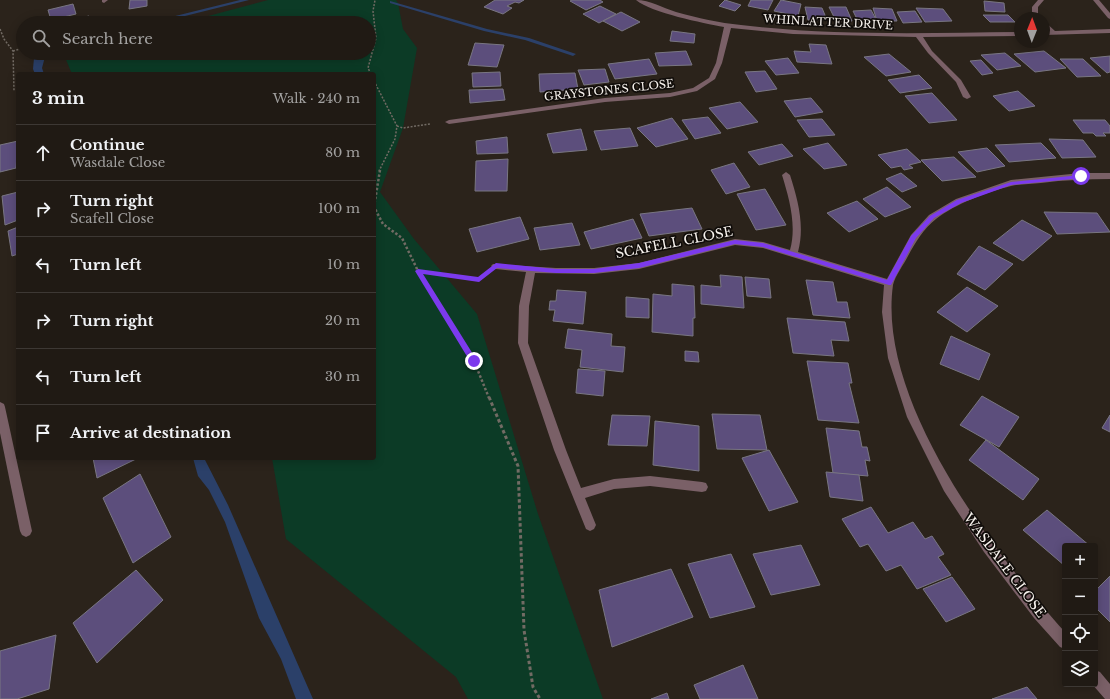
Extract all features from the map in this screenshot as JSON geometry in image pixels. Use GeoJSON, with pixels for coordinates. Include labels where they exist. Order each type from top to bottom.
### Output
{"type":"FeatureCollection","features":[{"type":"Feature","properties":{"kind":"street","name":"WHINLATTER DRIVE"},"geometry":{"type":"LineString","coordinates":[[639,0],[651,6],[685,17],[728,25],[768,30],[919,36],[1014,34]]}},
{"type":"Feature","properties":{"kind":"street"},"geometry":{"type":"LineString","coordinates":[[1035,12],[1035,7],[1041,0]]}},
{"type":"Feature","properties":{"kind":"street"},"geometry":{"type":"LineString","coordinates":[[1096,0],[1110,17]]}},
{"type":"Feature","properties":{"kind":"street","name":"GRAYSTONES CLOSE"},"geometry":{"type":"LineString","coordinates":[[449,122],[605,100],[670,95],[695,90],[712,79],[719,63],[728,25]]}},
{"type":"Feature","properties":{"kind":"street"},"geometry":{"type":"LineString","coordinates":[[1050,29],[1054,33]]}},
{"type":"Feature","properties":{"kind":"street"},"geometry":{"type":"LineString","coordinates":[[1050,33],[1110,31]]}},
{"type":"Feature","properties":{"kind":"street"},"geometry":{"type":"LineString","coordinates":[[919,36],[930,52],[959,81],[967,97]]}},
{"type":"Feature","properties":{"kind":"street"},"geometry":{"type":"LineString","coordinates":[[786,175],[795,204],[796,243],[793,254]]}},
{"type":"Feature","properties":{"kind":"street","name":"WASDALE CLOSE"},"geometry":{"type":"LineString","coordinates":[[1062,639],[1039,613],[988,548],[948,487],[911,414],[893,358],[887,312],[889,283],[914,237],[932,217],[959,202],[1011,183],[1081,176],[1110,176]]}},
{"type":"Feature","properties":{"kind":"street","name":"SCAFELL CLOSE"},"geometry":{"type":"LineString","coordinates":[[496,266],[556,271],[594,271],[631,266],[735,242],[763,245],[889,283]]}},
{"type":"Feature","properties":{"kind":"street"},"geometry":{"type":"LineString","coordinates":[[531,269],[524,306],[523,343],[560,450],[590,524]]}},
{"type":"Feature","properties":{"kind":"street"},"geometry":{"type":"LineString","coordinates":[[0,407],[26,531]]}},
{"type":"Feature","properties":{"kind":"street"},"geometry":{"type":"LineString","coordinates":[[578,494],[614,484],[650,481],[702,488]]}},
{"type":"Feature","properties":{"kind":"street"},"geometry":{"type":"LineString","coordinates":[[1098,680],[1110,694]]}},
{"type":"Feature","properties":{"kind":"path"},"geometry":{"type":"LineString","coordinates":[[373,16],[372,11],[375,0]]}},
{"type":"Feature","properties":{"kind":"path"},"geometry":{"type":"LineString","coordinates":[[0,29],[4,39],[13,51],[14,91]]}},
{"type":"Feature","properties":{"kind":"path"},"geometry":{"type":"LineString","coordinates":[[370,60],[368,68],[370,72]]}},
{"type":"Feature","properties":{"kind":"path"},"geometry":{"type":"LineString","coordinates":[[376,84],[397,126],[395,139],[379,172],[376,193]]}},
{"type":"Feature","properties":{"kind":"path"},"geometry":{"type":"LineString","coordinates":[[397,126],[403,128],[449,122]]}},
{"type":"Feature","properties":{"kind":"path"},"geometry":{"type":"LineString","coordinates":[[376,211],[383,224],[402,238],[418,271],[474,361],[518,466],[524,630],[533,687],[540,699]]}},
{"type":"Feature","properties":{"kind":"path"},"geometry":{"type":"LineString","coordinates":[[418,271],[479,280],[496,266]]}},
{"type":"Feature","properties":{"kind":"green space"},"geometry":{"type":"Polygon","coordinates":[[[268,0],[396,0],[398,3],[403,29],[417,48],[403,128],[380,192],[414,239],[477,314],[538,514],[603,699],[468,699],[456,677],[286,539],[272,460],[376,460],[376,72],[71,72],[66,60],[376,60],[376,16],[208,16],[268,0]]]}},
{"type":"Feature","properties":{"kind":"water"},"geometry":{"type":"Polygon","coordinates":[[[240,0],[249,0],[185,16],[175,16],[240,0]]]}},
{"type":"Feature","properties":{"kind":"water"},"geometry":{"type":"Polygon","coordinates":[[[34,60],[44,60],[42,68],[43,72],[34,72],[34,60]]]}},
{"type":"Feature","properties":{"kind":"water"},"geometry":{"type":"Polygon","coordinates":[[[194,460],[205,460],[228,505],[313,699],[296,699],[281,659],[259,618],[225,522],[209,490],[198,476],[194,460]]]}},
{"type":"Feature","properties":{"kind":"building"},"geometry":{"type":"Polygon","coordinates":[[[130,0],[147,0],[147,6],[129,9],[130,0]]]}},
{"type":"Feature","properties":{"kind":"building"},"geometry":{"type":"Polygon","coordinates":[[[495,0],[524,0],[507,6],[512,8],[503,14],[484,7],[495,0]]]}},
{"type":"Feature","properties":{"kind":"building"},"geometry":{"type":"Polygon","coordinates":[[[600,0],[603,2],[586,10],[570,1],[600,0]]]}},
{"type":"Feature","properties":{"kind":"building"},"geometry":{"type":"Polygon","coordinates":[[[725,0],[741,5],[735,11],[719,6],[725,0]]]}},
{"type":"Feature","properties":{"kind":"building"},"geometry":{"type":"Polygon","coordinates":[[[751,0],[773,0],[768,10],[748,6],[751,0]]]}},
{"type":"Feature","properties":{"kind":"building"},"geometry":{"type":"Polygon","coordinates":[[[781,0],[801,4],[798,16],[774,11],[781,0]]]}},
{"type":"Feature","properties":{"kind":"building"},"geometry":{"type":"Polygon","coordinates":[[[984,1],[1004,3],[1005,12],[985,11],[984,1]]]}},
{"type":"Feature","properties":{"kind":"building"},"geometry":{"type":"Polygon","coordinates":[[[73,4],[76,14],[68,16],[50,16],[48,10],[73,4]]]}},
{"type":"Feature","properties":{"kind":"building"},"geometry":{"type":"Polygon","coordinates":[[[600,6],[616,14],[599,23],[583,14],[600,6]]]}},
{"type":"Feature","properties":{"kind":"building"},"geometry":{"type":"Polygon","coordinates":[[[805,7],[822,8],[827,20],[808,20],[805,7]]]}},
{"type":"Feature","properties":{"kind":"building"},"geometry":{"type":"Polygon","coordinates":[[[829,7],[846,7],[852,21],[836,21],[829,7]]]}},
{"type":"Feature","properties":{"kind":"building"},"geometry":{"type":"Polygon","coordinates":[[[873,8],[892,9],[897,21],[877,21],[873,8]]]}},
{"type":"Feature","properties":{"kind":"building"},"geometry":{"type":"Polygon","coordinates":[[[916,8],[943,9],[952,21],[925,22],[916,8]]]}},
{"type":"Feature","properties":{"kind":"building"},"geometry":{"type":"Polygon","coordinates":[[[871,10],[877,21],[858,21],[853,11],[871,10]]]}},
{"type":"Feature","properties":{"kind":"building"},"geometry":{"type":"Polygon","coordinates":[[[915,11],[922,22],[903,23],[897,12],[915,11]]]}},
{"type":"Feature","properties":{"kind":"building"},"geometry":{"type":"Polygon","coordinates":[[[621,12],[640,22],[622,31],[603,21],[621,12]]]}},
{"type":"Feature","properties":{"kind":"building"},"geometry":{"type":"Polygon","coordinates":[[[983,15],[1008,15],[1014,21],[1014,22],[990,22],[983,15]]]}},
{"type":"Feature","properties":{"kind":"building"},"geometry":{"type":"Polygon","coordinates":[[[672,31],[695,34],[694,43],[670,41],[672,31]]]}},
{"type":"Feature","properties":{"kind":"building"},"geometry":{"type":"Polygon","coordinates":[[[475,43],[504,45],[497,67],[468,65],[475,43]]]}},
{"type":"Feature","properties":{"kind":"building"},"geometry":{"type":"Polygon","coordinates":[[[809,44],[826,45],[832,64],[797,62],[794,51],[811,52],[809,44]]]}},
{"type":"Feature","properties":{"kind":"building"},"geometry":{"type":"Polygon","coordinates":[[[686,51],[692,65],[659,66],[655,53],[686,51]]]}},
{"type":"Feature","properties":{"kind":"building"},"geometry":{"type":"Polygon","coordinates":[[[1044,51],[1066,68],[1035,72],[1014,54],[1044,51]]]}},
{"type":"Feature","properties":{"kind":"building"},"geometry":{"type":"Polygon","coordinates":[[[1005,53],[1021,66],[997,70],[981,55],[1005,53]]]}},
{"type":"Feature","properties":{"kind":"building"},"geometry":{"type":"Polygon","coordinates":[[[889,54],[911,72],[886,76],[864,57],[889,54]]]}},
{"type":"Feature","properties":{"kind":"building"},"geometry":{"type":"Polygon","coordinates":[[[1110,56],[1110,72],[1107,73],[1090,58],[1110,56]]]}},
{"type":"Feature","properties":{"kind":"building"},"geometry":{"type":"Polygon","coordinates":[[[788,58],[799,73],[776,75],[765,61],[788,58]]]}},
{"type":"Feature","properties":{"kind":"building"},"geometry":{"type":"Polygon","coordinates":[[[649,59],[657,74],[615,79],[608,64],[649,59]]]}},
{"type":"Feature","properties":{"kind":"building"},"geometry":{"type":"Polygon","coordinates":[[[1060,59],[1083,59],[1101,76],[1077,77],[1060,59]]]}},
{"type":"Feature","properties":{"kind":"building"},"geometry":{"type":"Polygon","coordinates":[[[981,60],[993,73],[982,75],[970,61],[981,60]]]}},
{"type":"Feature","properties":{"kind":"building"},"geometry":{"type":"Polygon","coordinates":[[[605,69],[609,82],[584,85],[578,70],[605,69]]]}},
{"type":"Feature","properties":{"kind":"building"},"geometry":{"type":"Polygon","coordinates":[[[765,71],[777,89],[756,92],[745,72],[765,71]]]}},
{"type":"Feature","properties":{"kind":"building"},"geometry":{"type":"Polygon","coordinates":[[[500,72],[501,86],[473,87],[472,73],[500,72]]]}},
{"type":"Feature","properties":{"kind":"building"},"geometry":{"type":"Polygon","coordinates":[[[575,73],[578,89],[540,92],[539,74],[575,73]]]}},
{"type":"Feature","properties":{"kind":"building"},"geometry":{"type":"Polygon","coordinates":[[[919,75],[932,88],[900,93],[888,80],[919,75]]]}},
{"type":"Feature","properties":{"kind":"building"},"geometry":{"type":"Polygon","coordinates":[[[503,89],[505,100],[470,103],[469,90],[503,89]]]}},
{"type":"Feature","properties":{"kind":"building"},"geometry":{"type":"Polygon","coordinates":[[[1018,91],[1035,106],[1009,111],[993,96],[1018,91]]]}},
{"type":"Feature","properties":{"kind":"building"},"geometry":{"type":"Polygon","coordinates":[[[932,93],[957,120],[929,123],[905,96],[932,93]]]}},
{"type":"Feature","properties":{"kind":"building"},"geometry":{"type":"Polygon","coordinates":[[[811,98],[823,112],[795,117],[784,101],[811,98]]]}},
{"type":"Feature","properties":{"kind":"building"},"geometry":{"type":"Polygon","coordinates":[[[740,102],[758,122],[727,129],[709,108],[740,102]]]}},
{"type":"Feature","properties":{"kind":"building"},"geometry":{"type":"Polygon","coordinates":[[[708,117],[721,133],[695,139],[682,120],[708,117]]]}},
{"type":"Feature","properties":{"kind":"building"},"geometry":{"type":"Polygon","coordinates":[[[672,118],[688,139],[656,147],[637,128],[672,118]]]}},
{"type":"Feature","properties":{"kind":"building"},"geometry":{"type":"Polygon","coordinates":[[[822,119],[835,135],[809,137],[797,120],[822,119]]]}},
{"type":"Feature","properties":{"kind":"building"},"geometry":{"type":"Polygon","coordinates":[[[1073,120],[1105,120],[1110,126],[1110,133],[1103,133],[1106,136],[1096,136],[1093,133],[1083,133],[1073,120]]]}},
{"type":"Feature","properties":{"kind":"building"},"geometry":{"type":"Polygon","coordinates":[[[630,128],[638,146],[601,150],[594,131],[630,128]]]}},
{"type":"Feature","properties":{"kind":"building"},"geometry":{"type":"Polygon","coordinates":[[[581,129],[587,150],[553,153],[547,134],[581,129]]]}},
{"type":"Feature","properties":{"kind":"building"},"geometry":{"type":"Polygon","coordinates":[[[507,137],[508,153],[477,154],[476,141],[507,137]]]}},
{"type":"Feature","properties":{"kind":"building"},"geometry":{"type":"Polygon","coordinates":[[[1049,139],[1083,140],[1096,157],[1062,158],[1049,139]]]}},
{"type":"Feature","properties":{"kind":"building"},"geometry":{"type":"Polygon","coordinates":[[[16,141],[16,168],[0,172],[0,145],[16,141]]]}},
{"type":"Feature","properties":{"kind":"building"},"geometry":{"type":"Polygon","coordinates":[[[828,143],[847,165],[824,169],[803,149],[828,143]]]}},
{"type":"Feature","properties":{"kind":"building"},"geometry":{"type":"Polygon","coordinates":[[[1041,143],[1056,158],[1009,162],[995,145],[1041,143]]]}},
{"type":"Feature","properties":{"kind":"building"},"geometry":{"type":"Polygon","coordinates":[[[782,144],[793,156],[759,165],[748,152],[782,144]]]}},
{"type":"Feature","properties":{"kind":"building"},"geometry":{"type":"Polygon","coordinates":[[[987,148],[1005,166],[977,172],[958,152],[987,148]]]}},
{"type":"Feature","properties":{"kind":"building"},"geometry":{"type":"Polygon","coordinates":[[[907,149],[921,162],[909,165],[913,168],[904,170],[901,166],[891,168],[878,155],[907,149]]]}},
{"type":"Feature","properties":{"kind":"building"},"geometry":{"type":"Polygon","coordinates":[[[954,157],[976,177],[942,181],[921,160],[954,157]]]}},
{"type":"Feature","properties":{"kind":"building"},"geometry":{"type":"Polygon","coordinates":[[[508,159],[507,191],[475,191],[476,161],[508,159]]]}},
{"type":"Feature","properties":{"kind":"building"},"geometry":{"type":"Polygon","coordinates":[[[734,163],[750,187],[726,194],[711,170],[734,163]]]}},
{"type":"Feature","properties":{"kind":"building"},"geometry":{"type":"Polygon","coordinates":[[[901,173],[917,186],[902,192],[886,179],[901,173]]]}},
{"type":"Feature","properties":{"kind":"building"},"geometry":{"type":"Polygon","coordinates":[[[887,187],[911,207],[885,217],[863,199],[887,187]]]}},
{"type":"Feature","properties":{"kind":"building"},"geometry":{"type":"Polygon","coordinates":[[[765,189],[786,225],[756,230],[737,194],[765,189]]]}},
{"type":"Feature","properties":{"kind":"building"},"geometry":{"type":"Polygon","coordinates":[[[16,192],[16,221],[5,225],[2,196],[16,192]]]}},
{"type":"Feature","properties":{"kind":"building"},"geometry":{"type":"Polygon","coordinates":[[[857,201],[878,219],[849,232],[827,213],[857,201]]]}},
{"type":"Feature","properties":{"kind":"building"},"geometry":{"type":"Polygon","coordinates":[[[692,208],[702,229],[649,236],[640,214],[692,208]]]}},
{"type":"Feature","properties":{"kind":"building"},"geometry":{"type":"Polygon","coordinates":[[[1044,212],[1097,213],[1110,232],[1057,234],[1044,212]]]}},
{"type":"Feature","properties":{"kind":"building"},"geometry":{"type":"Polygon","coordinates":[[[520,217],[529,239],[477,252],[469,229],[520,217]]]}},
{"type":"Feature","properties":{"kind":"building"},"geometry":{"type":"Polygon","coordinates":[[[633,219],[642,238],[591,249],[584,232],[633,219]]]}},
{"type":"Feature","properties":{"kind":"building"},"geometry":{"type":"Polygon","coordinates":[[[1022,220],[1052,236],[1023,261],[993,243],[1022,220]]]}},
{"type":"Feature","properties":{"kind":"building"},"geometry":{"type":"Polygon","coordinates":[[[572,223],[580,245],[540,250],[534,228],[572,223]]]}},
{"type":"Feature","properties":{"kind":"building"},"geometry":{"type":"Polygon","coordinates":[[[16,228],[16,255],[12,256],[8,231],[16,228]]]}},
{"type":"Feature","properties":{"kind":"building"},"geometry":{"type":"Polygon","coordinates":[[[979,246],[1013,264],[985,290],[957,274],[979,246]]]}},
{"type":"Feature","properties":{"kind":"building"},"geometry":{"type":"Polygon","coordinates":[[[720,275],[742,277],[744,308],[701,304],[701,285],[721,287],[720,275]]]}},
{"type":"Feature","properties":{"kind":"building"},"geometry":{"type":"Polygon","coordinates":[[[745,277],[769,279],[771,298],[747,296],[745,277]]]}},
{"type":"Feature","properties":{"kind":"building"},"geometry":{"type":"Polygon","coordinates":[[[806,280],[833,282],[837,302],[847,302],[850,318],[813,315],[806,280]]]}},
{"type":"Feature","properties":{"kind":"building"},"geometry":{"type":"Polygon","coordinates":[[[672,284],[694,286],[695,318],[693,318],[693,336],[652,332],[653,294],[672,296],[672,284]]]}},
{"type":"Feature","properties":{"kind":"building"},"geometry":{"type":"Polygon","coordinates":[[[967,287],[998,306],[967,332],[937,312],[967,287]]]}},
{"type":"Feature","properties":{"kind":"building"},"geometry":{"type":"Polygon","coordinates":[[[557,290],[586,292],[583,324],[553,321],[555,310],[549,310],[550,301],[556,301],[557,290]]]}},
{"type":"Feature","properties":{"kind":"building"},"geometry":{"type":"Polygon","coordinates":[[[626,297],[649,299],[649,318],[626,317],[626,297]]]}},
{"type":"Feature","properties":{"kind":"building"},"geometry":{"type":"Polygon","coordinates":[[[787,318],[845,322],[849,341],[831,340],[834,356],[793,353],[787,318]]]}},
{"type":"Feature","properties":{"kind":"building"},"geometry":{"type":"Polygon","coordinates":[[[568,329],[612,334],[611,346],[625,347],[623,372],[580,367],[582,350],[565,348],[568,329]]]}},
{"type":"Feature","properties":{"kind":"building"},"geometry":{"type":"Polygon","coordinates":[[[951,336],[990,354],[979,380],[940,364],[951,336]]]}},
{"type":"Feature","properties":{"kind":"building"},"geometry":{"type":"Polygon","coordinates":[[[685,351],[698,352],[699,362],[685,361],[685,351]]]}},
{"type":"Feature","properties":{"kind":"building"},"geometry":{"type":"Polygon","coordinates":[[[807,361],[848,363],[852,383],[849,383],[859,423],[818,420],[807,361]]]}},
{"type":"Feature","properties":{"kind":"building"},"geometry":{"type":"Polygon","coordinates":[[[578,369],[605,371],[603,396],[576,393],[578,369]]]}},
{"type":"Feature","properties":{"kind":"building"},"geometry":{"type":"Polygon","coordinates":[[[982,396],[1019,417],[999,447],[960,425],[982,396]]]}},
{"type":"Feature","properties":{"kind":"building"},"geometry":{"type":"Polygon","coordinates":[[[712,414],[760,415],[767,450],[717,449],[712,414]]]}},
{"type":"Feature","properties":{"kind":"building"},"geometry":{"type":"Polygon","coordinates":[[[612,415],[650,416],[647,446],[608,445],[612,415]]]}},
{"type":"Feature","properties":{"kind":"building"},"geometry":{"type":"Polygon","coordinates":[[[1110,415],[1110,432],[1102,428],[1110,415]]]}},
{"type":"Feature","properties":{"kind":"building"},"geometry":{"type":"Polygon","coordinates":[[[655,421],[699,426],[699,471],[653,465],[655,421]]]}},
{"type":"Feature","properties":{"kind":"building"},"geometry":{"type":"Polygon","coordinates":[[[826,428],[859,431],[862,447],[867,447],[870,461],[865,460],[868,476],[833,473],[826,428]]]}},
{"type":"Feature","properties":{"kind":"building"},"geometry":{"type":"Polygon","coordinates":[[[986,440],[1039,479],[1023,500],[969,460],[986,440]]]}},
{"type":"Feature","properties":{"kind":"building"},"geometry":{"type":"Polygon","coordinates":[[[769,450],[798,502],[769,511],[742,458],[769,450]]]}},
{"type":"Feature","properties":{"kind":"building"},"geometry":{"type":"Polygon","coordinates":[[[93,460],[134,460],[97,478],[93,460]]]}},
{"type":"Feature","properties":{"kind":"building"},"geometry":{"type":"Polygon","coordinates":[[[826,472],[859,475],[863,501],[830,497],[826,472]]]}},
{"type":"Feature","properties":{"kind":"building"},"geometry":{"type":"Polygon","coordinates":[[[140,474],[171,537],[133,563],[103,498],[140,474]]]}},
{"type":"Feature","properties":{"kind":"building"},"geometry":{"type":"Polygon","coordinates":[[[871,507],[888,533],[913,522],[925,539],[932,536],[944,554],[938,557],[951,575],[917,589],[901,565],[886,571],[868,544],[860,547],[842,519],[871,507]]]}},
{"type":"Feature","properties":{"kind":"building"},"geometry":{"type":"Polygon","coordinates":[[[1047,510],[1086,543],[1062,543],[1062,563],[1023,530],[1047,510]]]}},
{"type":"Feature","properties":{"kind":"building"},"geometry":{"type":"Polygon","coordinates":[[[801,545],[820,585],[771,595],[753,554],[801,545]]]}},
{"type":"Feature","properties":{"kind":"building"},"geometry":{"type":"Polygon","coordinates":[[[731,554],[755,607],[710,618],[688,564],[731,554]]]}},
{"type":"Feature","properties":{"kind":"building"},"geometry":{"type":"Polygon","coordinates":[[[671,569],[693,617],[612,647],[599,590],[671,569]]]}},
{"type":"Feature","properties":{"kind":"building"},"geometry":{"type":"Polygon","coordinates":[[[136,570],[163,600],[97,663],[73,623],[136,570]]]}},
{"type":"Feature","properties":{"kind":"building"},"geometry":{"type":"Polygon","coordinates":[[[1110,576],[1110,622],[1098,610],[1098,588],[1110,576]]]}},
{"type":"Feature","properties":{"kind":"building"},"geometry":{"type":"Polygon","coordinates":[[[952,577],[975,609],[946,622],[923,589],[952,577]]]}},
{"type":"Feature","properties":{"kind":"building"},"geometry":{"type":"Polygon","coordinates":[[[56,635],[49,689],[17,699],[0,699],[0,651],[56,635]]]}},
{"type":"Feature","properties":{"kind":"building"},"geometry":{"type":"Polygon","coordinates":[[[743,665],[758,699],[700,699],[694,685],[743,665]]]}},
{"type":"Feature","properties":{"kind":"building"},"geometry":{"type":"Polygon","coordinates":[[[1027,687],[1037,699],[992,699],[1027,687]]]}},
{"type":"Feature","properties":{"kind":"building"},"geometry":{"type":"Polygon","coordinates":[[[667,693],[669,699],[651,699],[667,693]]]}},
{"type":"Feature","properties":{"kind":"waterway"},"geometry":{"type":"LineString","coordinates":[[392,2],[486,30],[527,39],[573,54]]}},
{"type":"Feature","properties":{"kind":"route"},"geometry":{"type":"LineString","coordinates":[[474,361],[418,271],[479,280],[496,266],[556,271],[594,271],[639,266],[735,242],[763,245],[889,283],[914,237],[932,217],[959,202],[1011,183],[1081,176]]}}]}
